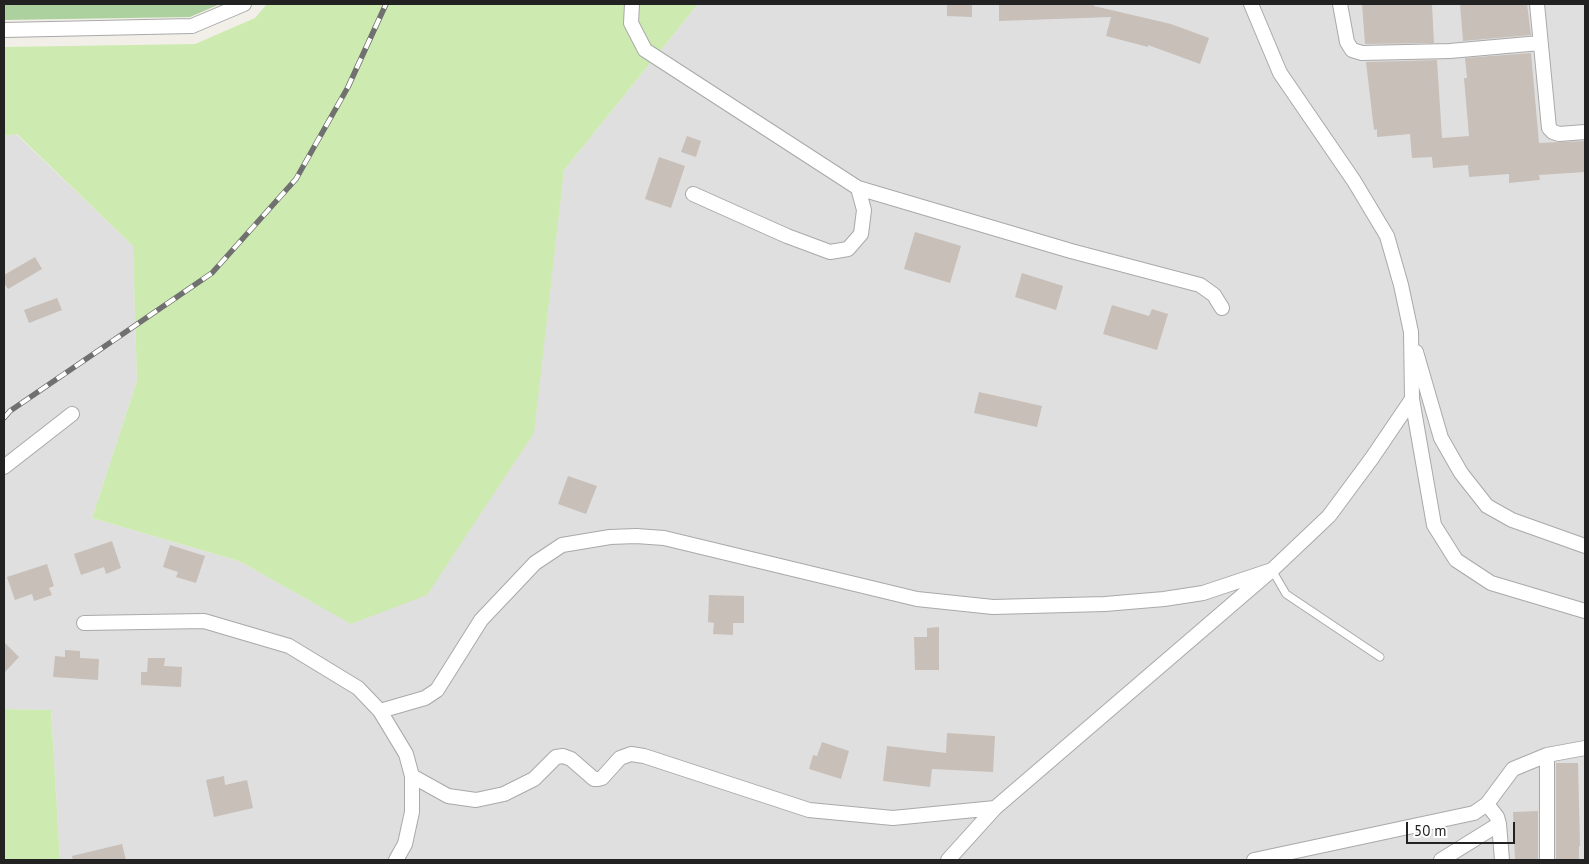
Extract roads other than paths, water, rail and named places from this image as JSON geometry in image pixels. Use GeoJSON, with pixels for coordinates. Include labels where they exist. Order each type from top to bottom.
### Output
{"type":"FeatureCollection","features":[{"type":"Feature","properties":{"kind":"street"},"geometry":{"type":"LineString","coordinates":[[4,30],[192,26],[244,4]]}},
{"type":"Feature","properties":{"kind":"street"},"geometry":{"type":"LineString","coordinates":[[632,4],[631,23],[645,50],[858,188],[1071,251],[1200,285],[1214,295],[1222,308]]}},
{"type":"Feature","properties":{"kind":"street"},"geometry":{"type":"LineString","coordinates":[[1251,4],[1280,73],[1354,182],[1387,236],[1401,285],[1411,332],[1441,438],[1461,473],[1487,506],[1512,520],[1585,546]]}},
{"type":"Feature","properties":{"kind":"street"},"geometry":{"type":"LineString","coordinates":[[1340,4],[1347,42],[1352,50],[1362,53],[1450,50],[1540,43]]}},
{"type":"Feature","properties":{"kind":"street"},"geometry":{"type":"LineString","coordinates":[[1537,4],[1550,128],[1553,132],[1559,134],[1585,132]]}},
{"type":"Feature","properties":{"kind":"street"},"geometry":{"type":"LineString","coordinates":[[693,194],[787,236],[830,252],[848,249],[861,234],[864,210],[858,188]]}},
{"type":"Feature","properties":{"kind":"street"},"geometry":{"type":"LineString","coordinates":[[1411,332],[1412,399],[1434,524],[1456,560],[1490,583],[1585,611]]}},
{"type":"Feature","properties":{"kind":"street"},"geometry":{"type":"LineString","coordinates":[[948,860],[996,808],[1272,570],[1329,516],[1372,458],[1412,399]]}},
{"type":"Feature","properties":{"kind":"street"},"geometry":{"type":"LineString","coordinates":[[4,468],[72,414]]}},
{"type":"Feature","properties":{"kind":"street"},"geometry":{"type":"LineString","coordinates":[[380,712],[425,698],[437,690],[481,620],[534,563],[562,545],[610,537],[664,538],[917,599],[993,607],[1105,604],[1164,599],[1203,593],[1272,570]]}},
{"type":"Feature","properties":{"kind":"street"},"geometry":{"type":"LineString","coordinates":[[84,623],[204,621],[288,646],[358,688],[380,712],[406,754],[412,776],[412,812],[405,844],[396,860]]}},
{"type":"Feature","properties":{"kind":"street"},"geometry":{"type":"LineString","coordinates":[[1254,860],[1474,813],[1487,804],[1513,769],[1547,755],[1585,748]]}},
{"type":"Feature","properties":{"kind":"street"},"geometry":{"type":"LineString","coordinates":[[412,776],[448,796],[476,800],[504,794],[534,779],[556,757],[563,756],[571,760],[594,779],[598,779],[602,778],[620,758],[631,754],[644,756],[809,810],[892,818],[996,808]]}},
{"type":"Feature","properties":{"kind":"street"},"geometry":{"type":"LineString","coordinates":[[1547,755],[1547,860]]}},
{"type":"Feature","properties":{"kind":"street"},"geometry":{"type":"LineString","coordinates":[[1487,804],[1497,817],[1499,824],[1502,860]]}},
{"type":"Feature","properties":{"kind":"street"},"geometry":{"type":"LineString","coordinates":[[1441,860],[1463,853],[1499,824]]}},
{"type":"Feature","properties":{"kind":"lane"},"geometry":{"type":"LineString","coordinates":[[1272,570],[1286,594],[1380,657]]}},
{"type":"Feature","properties":{"kind":"railway"},"geometry":{"type":"LineString","coordinates":[[4,418],[10,411],[212,273],[296,179],[348,87],[386,4]]}}]}
